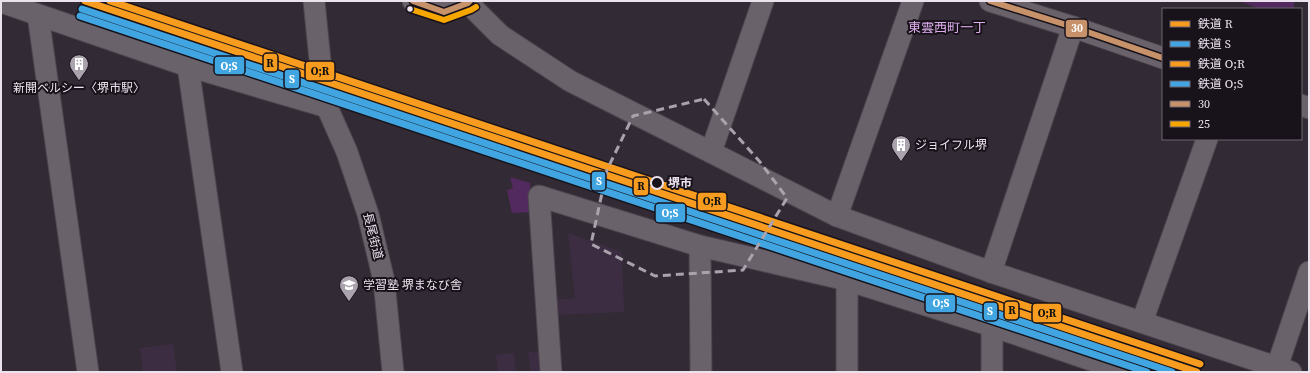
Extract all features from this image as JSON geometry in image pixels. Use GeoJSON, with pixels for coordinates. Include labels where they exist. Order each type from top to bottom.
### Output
{"type":"FeatureCollection","features":[{"type":"Feature","properties":{"kind":"street","name":"長尾街道"},"geometry":{"type":"LineString","coordinates":[[314,1],[326,107],[348,152],[368,214],[384,281],[393,372]]}},
{"type":"Feature","properties":{"kind":"street"},"geometry":{"type":"LineString","coordinates":[[413,1],[444,12],[469,2],[500,34],[570,81],[837,216],[991,272],[1284,370],[1308,281]]}},
{"type":"Feature","properties":{"kind":"street"},"geometry":{"type":"LineString","coordinates":[[711,152],[763,1]]}},
{"type":"Feature","properties":{"kind":"street"},"geometry":{"type":"LineString","coordinates":[[837,216],[913,1]]}},
{"type":"Feature","properties":{"kind":"street"},"geometry":{"type":"LineString","coordinates":[[990,1],[1073,27],[1162,58]]}},
{"type":"Feature","properties":{"kind":"street"},"geometry":{"type":"LineString","coordinates":[[1,2],[188,66],[326,107]]}},
{"type":"Feature","properties":{"kind":"street"},"geometry":{"type":"LineString","coordinates":[[38,15],[88,372]]}},
{"type":"Feature","properties":{"kind":"street"},"geometry":{"type":"LineString","coordinates":[[991,272],[1073,27]]}},
{"type":"Feature","properties":{"kind":"street"},"geometry":{"type":"LineString","coordinates":[[188,66],[232,372]]}},
{"type":"Feature","properties":{"kind":"street"},"geometry":{"type":"LineString","coordinates":[[1142,322],[1207,140]]}},
{"type":"Feature","properties":{"kind":"street"},"geometry":{"type":"LineString","coordinates":[[551,372],[539,196],[700,246],[847,280],[992,326],[1126,372]]}},
{"type":"Feature","properties":{"kind":"street"},"geometry":{"type":"LineString","coordinates":[[700,246],[701,372]]}},
{"type":"Feature","properties":{"kind":"street"},"geometry":{"type":"LineString","coordinates":[[847,280],[847,372]]}},
{"type":"Feature","properties":{"kind":"street"},"geometry":{"type":"LineString","coordinates":[[992,326],[992,372]]}},
{"type":"Feature","properties":{"kind":"highlighted area"},"geometry":{"type":"Polygon","coordinates":[[[704,99],[760,162],[787,198],[743,270],[655,276],[591,244],[607,170],[633,116],[704,99]]]}},
{"type":"Feature","properties":{"kind":"shaded area"},"geometry":{"type":"Polygon","coordinates":[[[1239,1],[1294,1],[1294,8],[1258,8],[1239,1]]]}},
{"type":"Feature","properties":{"kind":"shaded area"},"geometry":{"type":"Polygon","coordinates":[[[510,177],[530,183],[532,212],[512,213],[507,190],[513,188],[510,177]]]}},
{"type":"Feature","properties":{"kind":"shaded area"},"geometry":{"type":"Polygon","coordinates":[[[568,233],[622,252],[624,312],[557,315],[554,300],[575,298],[568,233]]]}},
{"type":"Feature","properties":{"kind":"shaded area"},"geometry":{"type":"Polygon","coordinates":[[[173,344],[177,372],[143,372],[140,348],[173,344]]]}},
{"type":"Feature","properties":{"kind":"shaded area"},"geometry":{"type":"Polygon","coordinates":[[[540,351],[542,372],[531,372],[528,352],[540,351]]]}},
{"type":"Feature","properties":{"kind":"shaded area"},"geometry":{"type":"Polygon","coordinates":[[[514,353],[516,372],[498,372],[496,355],[514,353]]]}},
{"type":"Feature","properties":{"kind":"rail line","name":"R"},"geometry":{"type":"LineString","coordinates":[[85,1],[1197,372]]}},
{"type":"Feature","properties":{"kind":"rail line","name":"O;R"},"geometry":{"type":"LineString","coordinates":[[110,1],[1200,364]]}},
{"type":"Feature","properties":{"kind":"rail line","name":"S"},"geometry":{"type":"LineString","coordinates":[[82,9],[1172,372]]}},
{"type":"Feature","properties":{"kind":"rail line","name":"O;S"},"geometry":{"type":"LineString","coordinates":[[80,16],[1147,372]]}},
{"type":"Feature","properties":{"kind":"transit line","name":"30"},"geometry":{"type":"LineString","coordinates":[[413,1],[444,12],[470,1]]}},
{"type":"Feature","properties":{"kind":"transit line","name":"30"},"geometry":{"type":"LineString","coordinates":[[990,1],[1073,27],[1162,58]]}},
{"type":"Feature","properties":{"kind":"transit line","name":"25"},"geometry":{"type":"LineString","coordinates":[[410,9],[444,20],[476,7]]}},
{"type":"Feature","properties":{"kind":"place","name":"新開ベルシー〈堺市駅〉"},"geometry":{"type":"Point","coordinates":[79,81]}},
{"type":"Feature","properties":{"kind":"place","name":"ジョイフル堺"},"geometry":{"type":"Point","coordinates":[901,162]}},
{"type":"Feature","properties":{"kind":"place","name":"堺市"},"geometry":{"type":"Point","coordinates":[657,183]}},
{"type":"Feature","properties":{"kind":"place","name":"学習塾 堺まなび舎"},"geometry":{"type":"Point","coordinates":[349,302]}},
{"type":"Feature","properties":{"kind":"district","name":"東雲西町一丁"},"geometry":{"type":"Point","coordinates":[947,27]}}]}
